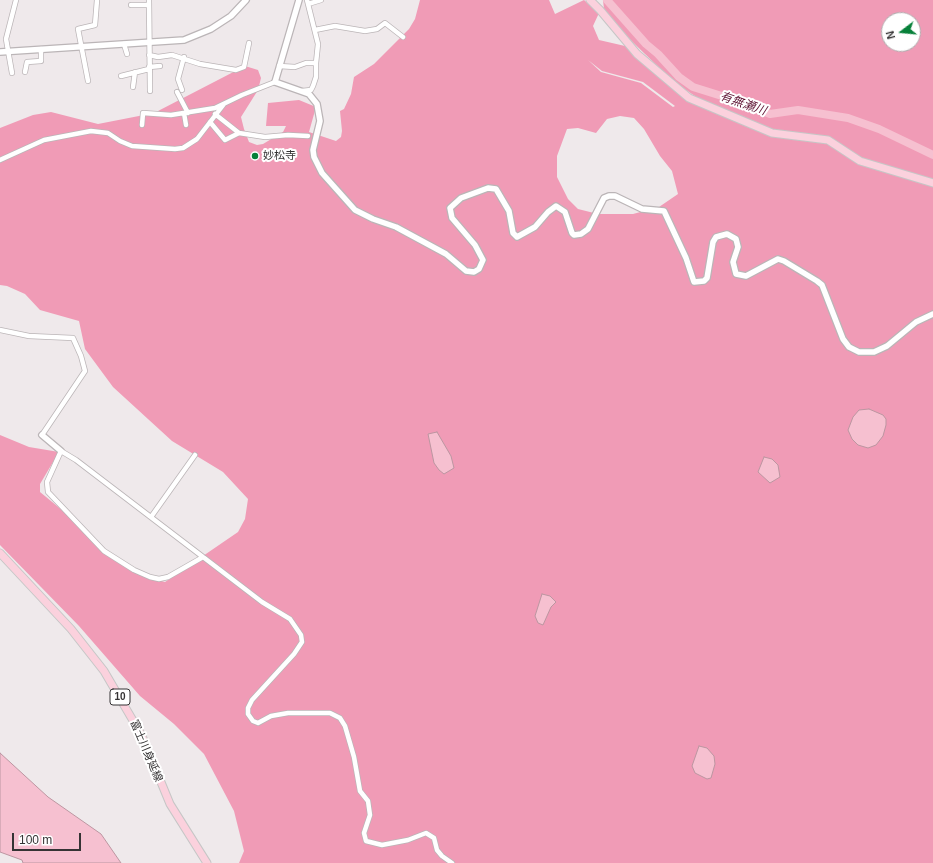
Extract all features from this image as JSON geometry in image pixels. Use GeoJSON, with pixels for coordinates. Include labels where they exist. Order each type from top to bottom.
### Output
{"type":"FeatureCollection","features":[{"type":"Feature","properties":{"kind":"main road"},"geometry":{"type":"LineString","coordinates":[[590,0],[637,54],[689,98],[772,134],[828,140],[860,161],[933,183]]}},
{"type":"Feature","properties":{"kind":"main road","name":"富士川身延線"},"geometry":{"type":"LineString","coordinates":[[0,553],[71,629],[104,672],[142,736],[170,804],[207,863]]}},
{"type":"Feature","properties":{"kind":"street"},"geometry":{"type":"LineString","coordinates":[[12,73],[6,39],[16,0]]}},
{"type":"Feature","properties":{"kind":"street"},"geometry":{"type":"LineString","coordinates":[[88,81],[83,47],[78,29],[95,25],[97,0]]}},
{"type":"Feature","properties":{"kind":"street"},"geometry":{"type":"LineString","coordinates":[[0,52],[184,40],[198,36],[231,16],[246,0]]}},
{"type":"Feature","properties":{"kind":"street"},"geometry":{"type":"LineString","coordinates":[[275,82],[299,0]]}},
{"type":"Feature","properties":{"kind":"street"},"geometry":{"type":"LineString","coordinates":[[300,92],[311,90],[314,86],[316,77],[318,44],[307,2],[321,0]]}},
{"type":"Feature","properties":{"kind":"street"},"geometry":{"type":"LineString","coordinates":[[131,5],[149,2],[150,91]]}},
{"type":"Feature","properties":{"kind":"street"},"geometry":{"type":"LineString","coordinates":[[315,30],[335,26],[365,31],[377,30],[385,23],[403,37]]}},
{"type":"Feature","properties":{"kind":"street"},"geometry":{"type":"LineString","coordinates":[[149,54],[158,57],[172,55],[184,57],[200,64],[240,70],[244,67],[249,43]]}},
{"type":"Feature","properties":{"kind":"street"},"geometry":{"type":"LineString","coordinates":[[124,44],[127,54]]}},
{"type":"Feature","properties":{"kind":"street"},"geometry":{"type":"LineString","coordinates":[[25,72],[26,62],[41,61],[41,49]]}},
{"type":"Feature","properties":{"kind":"street"},"geometry":{"type":"LineString","coordinates":[[182,90],[178,79],[184,57]]}},
{"type":"Feature","properties":{"kind":"street"},"geometry":{"type":"LineString","coordinates":[[280,66],[295,67],[306,63],[316,63]]}},
{"type":"Feature","properties":{"kind":"street"},"geometry":{"type":"LineString","coordinates":[[121,76],[160,66]]}},
{"type":"Feature","properties":{"kind":"street"},"geometry":{"type":"LineString","coordinates":[[132,87],[135,72]]}},
{"type":"Feature","properties":{"kind":"street"},"geometry":{"type":"LineString","coordinates":[[142,125],[143,113],[171,116],[186,113],[224,104],[275,82],[309,94],[317,104],[320,121],[313,150],[314,158],[322,174],[355,210],[364,216],[396,227],[446,254],[466,271],[474,272],[480,269],[483,260],[475,246],[452,218],[450,208],[460,198],[488,188],[496,189],[510,211],[513,233],[517,237],[535,227],[548,212],[556,206],[565,212],[572,233],[574,235],[581,234],[588,229],[604,198],[615,196],[642,209],[664,211],[686,258],[694,282],[704,281],[708,278],[713,242],[716,237],[727,234],[736,239],[738,247],[732,262],[736,274],[746,276],[778,259],[784,260],[817,281],[822,285],[843,339],[849,347],[859,352],[874,352],[880,349],[895,340],[916,322],[933,314]]}},
{"type":"Feature","properties":{"kind":"street"},"geometry":{"type":"LineString","coordinates":[[177,92],[186,113],[186,125]]}},
{"type":"Feature","properties":{"kind":"street"},"geometry":{"type":"LineString","coordinates":[[0,160],[44,140],[91,131],[108,133],[120,141],[132,146],[175,149],[189,145],[197,139],[224,104]]}},
{"type":"Feature","properties":{"kind":"street"},"geometry":{"type":"LineString","coordinates":[[215,114],[238,133],[265,136],[308,136]]}},
{"type":"Feature","properties":{"kind":"street"},"geometry":{"type":"LineString","coordinates":[[210,122],[225,140],[238,133]]}},
{"type":"Feature","properties":{"kind":"street"},"geometry":{"type":"LineString","coordinates":[[0,330],[29,336],[73,338],[81,356],[85,371],[42,435],[61,451],[151,517],[266,605],[290,619],[301,635],[302,642],[299,649],[252,700],[248,708],[248,714],[253,721],[258,723],[271,716],[288,713],[330,713],[340,718],[345,726],[354,757],[360,792],[368,801],[370,815],[364,833],[366,841],[382,845],[408,840],[426,833],[434,838],[437,850],[442,856],[452,863]]}},
{"type":"Feature","properties":{"kind":"street"},"geometry":{"type":"LineString","coordinates":[[61,451],[47,482],[48,492],[73,515],[104,551],[118,558],[134,570],[159,579],[168,577],[203,557]]}},
{"type":"Feature","properties":{"kind":"street"},"geometry":{"type":"LineString","coordinates":[[151,517],[195,455]]}},
{"type":"Feature","properties":{"kind":"shaded area"},"geometry":{"type":"Polygon","coordinates":[[[420,0],[549,0],[555,14],[584,0],[599,13],[593,26],[599,40],[625,46],[674,90],[699,103],[702,101],[673,81],[617,27],[604,9],[603,0],[606,0],[617,10],[607,0],[933,0],[933,863],[239,863],[244,851],[234,811],[204,754],[174,724],[140,696],[79,626],[0,545],[0,435],[29,447],[59,452],[40,484],[40,492],[74,520],[103,550],[143,576],[165,582],[238,532],[245,519],[248,499],[223,472],[172,441],[113,387],[85,349],[79,321],[40,310],[25,294],[7,286],[0,285],[0,128],[33,115],[51,112],[98,124],[144,115],[158,111],[245,66],[258,70],[261,78],[258,90],[241,117],[249,142],[257,145],[263,144],[283,132],[286,126],[266,126],[268,103],[299,100],[316,107],[309,132],[336,141],[341,137],[342,131],[340,111],[344,109],[351,94],[354,77],[374,64],[409,29],[415,19],[420,0]],[[588,60],[601,72],[641,83],[673,107],[675,106],[643,82],[602,71],[588,60]],[[620,116],[607,119],[596,133],[578,128],[567,129],[557,156],[557,177],[568,199],[578,209],[598,214],[633,214],[659,207],[678,194],[672,171],[660,156],[644,129],[634,118],[620,116]]]}},
{"type":"Feature","properties":{"kind":"shaded area"},"geometry":{"type":"Polygon","coordinates":[[[869,409],[883,415],[886,419],[886,425],[883,436],[876,445],[868,448],[858,445],[852,439],[848,430],[853,417],[859,410],[869,409]]]}},
{"type":"Feature","properties":{"kind":"shaded area"},"geometry":{"type":"Polygon","coordinates":[[[437,432],[451,456],[454,468],[444,474],[434,463],[428,434],[437,432]]]}},
{"type":"Feature","properties":{"kind":"shaded area"},"geometry":{"type":"Polygon","coordinates":[[[764,457],[772,459],[778,465],[780,477],[770,483],[758,472],[764,457]]]}},
{"type":"Feature","properties":{"kind":"shaded area"},"geometry":{"type":"Polygon","coordinates":[[[542,594],[550,596],[556,602],[551,607],[543,625],[538,623],[535,616],[542,594]]]}},
{"type":"Feature","properties":{"kind":"shaded area"},"geometry":{"type":"Polygon","coordinates":[[[699,746],[707,748],[714,756],[715,764],[711,778],[707,779],[695,773],[692,766],[699,746]]]}},
{"type":"Feature","properties":{"kind":"shaded area"},"geometry":{"type":"Polygon","coordinates":[[[0,753],[48,797],[101,834],[121,863],[23,863],[22,860],[0,852],[0,753]]]}},
{"type":"Feature","properties":{"kind":"waterway","name":"有無瀬川"},"geometry":{"type":"LineString","coordinates":[[607,0],[646,44],[658,54],[679,77],[693,87],[741,102],[770,114],[798,110],[848,118],[879,129],[933,155]]}},
{"type":"Feature","properties":{"kind":"place","name":"妙松寺"},"geometry":{"type":"Point","coordinates":[255,156]}}]}
